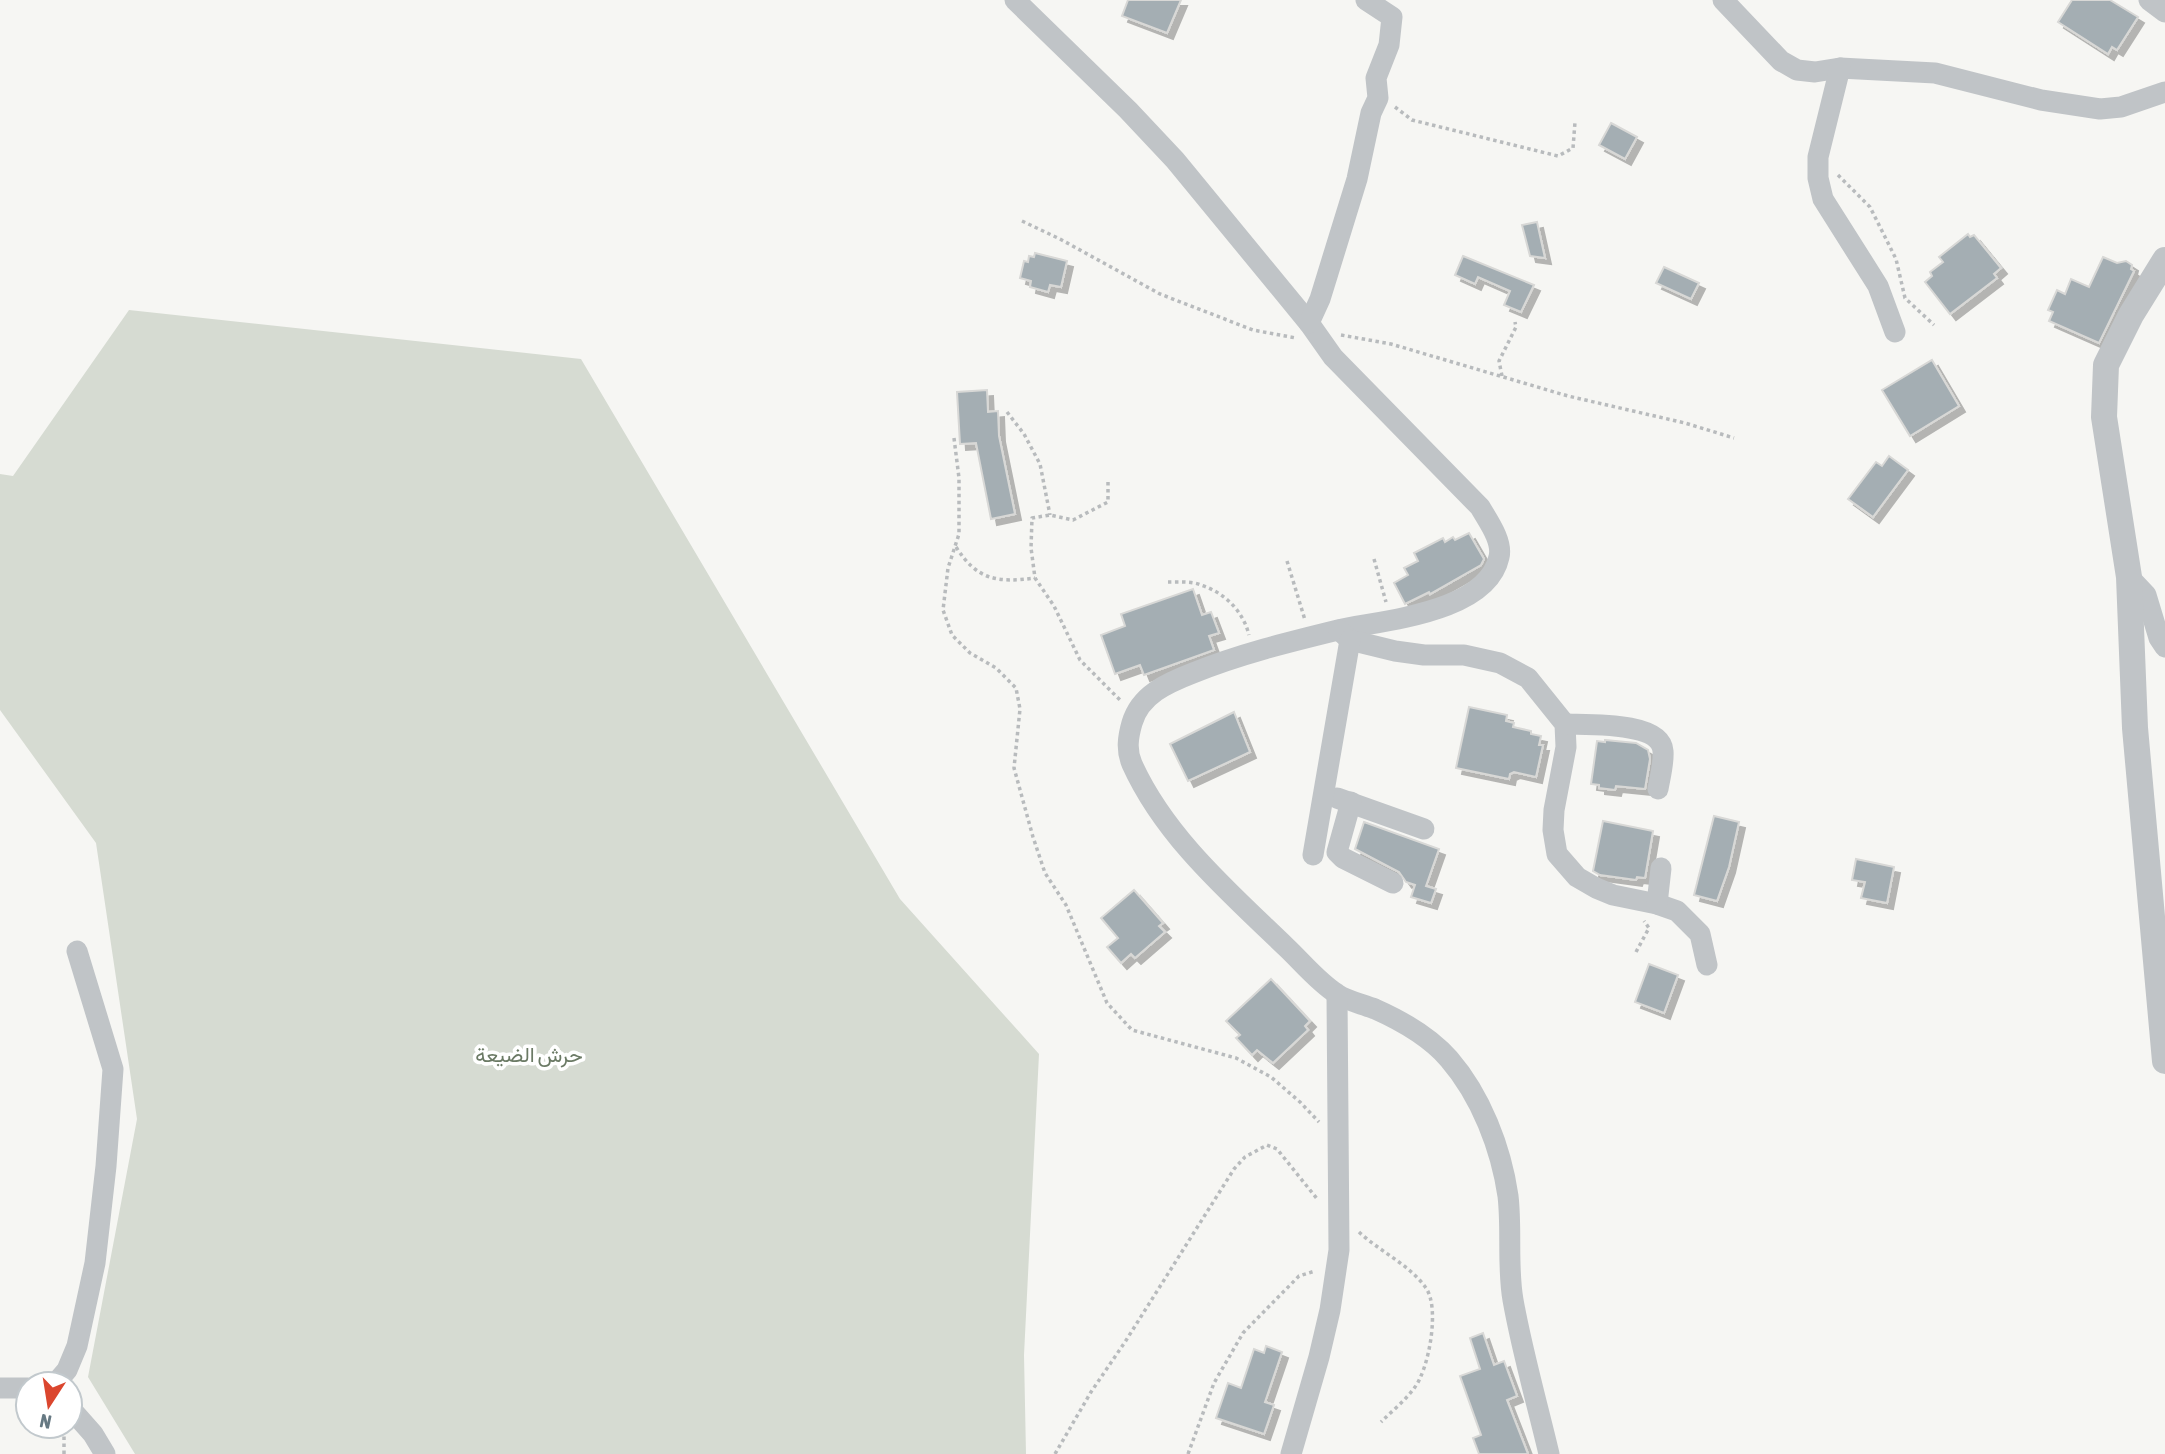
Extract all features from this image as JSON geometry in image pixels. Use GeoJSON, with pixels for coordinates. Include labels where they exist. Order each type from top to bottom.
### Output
{"type":"FeatureCollection","features":[{"type":"Feature","properties":{"kind":"street"},"geometry":{"type":"LineString","coordinates":[[1015,0],[1128,110],[1175,160],[1315,331],[1333,357],[1480,507],[1495,533],[1500,553],[1494,573],[1480,587],[1448,605],[1344,635],[1312,638],[1253,651],[1167,683],[1150,694],[1135,714],[1129,735],[1128,755],[1139,780],[1161,815],[1198,860],[1337,995],[1379,1011],[1426,1036],[1450,1059],[1471,1091],[1495,1140],[1503,1173],[1508,1197],[1513,1296],[1549,1454]]}},
{"type":"Feature","properties":{"kind":"street"},"geometry":{"type":"LineString","coordinates":[[1315,331],[1320,299],[1354,190],[1371,113],[1378,98],[1376,78],[1389,45],[1392,17],[1366,0]]}},
{"type":"Feature","properties":{"kind":"street"},"geometry":{"type":"LineString","coordinates":[[1723,0],[1781,61],[1797,70],[1815,72],[1840,68],[1935,74],[2041,100],[2100,109],[2120,107],[2165,92]]}},
{"type":"Feature","properties":{"kind":"street"},"geometry":{"type":"LineString","coordinates":[[2149,0],[2165,12]]}},
{"type":"Feature","properties":{"kind":"street"},"geometry":{"type":"LineString","coordinates":[[1840,68],[1818,157],[1818,178],[1823,199],[1878,286],[1895,332]]}},
{"type":"Feature","properties":{"kind":"street"},"geometry":{"type":"LineString","coordinates":[[2165,260],[2131,316],[2106,365],[2104,417],[2129,577],[2135,727],[2165,1061]]}},
{"type":"Feature","properties":{"kind":"street"},"geometry":{"type":"LineString","coordinates":[[2129,577],[2146,594],[2159,638],[2165,647]]}},
{"type":"Feature","properties":{"kind":"street"},"geometry":{"type":"LineString","coordinates":[[1344,635],[1395,652],[1464,655],[1500,663],[1528,678],[1565,724],[1566,747],[1554,810],[1553,830],[1558,854],[1577,877],[1596,888],[1677,911],[1700,934],[1707,965]]}},
{"type":"Feature","properties":{"kind":"street"},"geometry":{"type":"LineString","coordinates":[[1313,855],[1325,793],[1344,635]]}},
{"type":"Feature","properties":{"kind":"street"},"geometry":{"type":"LineString","coordinates":[[1565,724],[1619,726],[1641,730],[1658,738],[1663,749],[1658,789]]}},
{"type":"Feature","properties":{"kind":"street"},"geometry":{"type":"LineString","coordinates":[[1325,793],[1424,830]]}},
{"type":"Feature","properties":{"kind":"street"},"geometry":{"type":"LineString","coordinates":[[1351,802],[1337,852],[1343,858],[1393,883]]}},
{"type":"Feature","properties":{"kind":"street"},"geometry":{"type":"LineString","coordinates":[[1657,904],[1661,868]]}},
{"type":"Feature","properties":{"kind":"street"},"geometry":{"type":"LineString","coordinates":[[67,1370],[77,1346],[95,1263],[113,1069],[77,951]]}},
{"type":"Feature","properties":{"kind":"street"},"geometry":{"type":"LineString","coordinates":[[1291,1454],[1319,1357],[1337,1264],[1337,995]]}},
{"type":"Feature","properties":{"kind":"street"},"geometry":{"type":"LineString","coordinates":[[84,1424],[105,1454]]}},
{"type":"Feature","properties":{"kind":"path"},"geometry":{"type":"LineString","coordinates":[[1378,98],[1412,120],[1558,156],[1573,148],[1575,122]]}},
{"type":"Feature","properties":{"kind":"path"},"geometry":{"type":"LineString","coordinates":[[1818,157],[1870,207],[1896,259],[1905,298],[1934,325]]}},
{"type":"Feature","properties":{"kind":"path"},"geometry":{"type":"LineString","coordinates":[[1022,221],[1160,295],[1271,335],[1291,339],[1315,331],[1391,344],[1568,397],[1685,423],[1734,438]]}},
{"type":"Feature","properties":{"kind":"path"},"geometry":{"type":"LineString","coordinates":[[1503,376],[1499,361],[1516,327],[1515,322]]}},
{"type":"Feature","properties":{"kind":"path"},"geometry":{"type":"LineString","coordinates":[[1007,412],[1024,434],[1040,464],[1050,515]]}},
{"type":"Feature","properties":{"kind":"path"},"geometry":{"type":"LineString","coordinates":[[954,438],[959,478],[959,534],[948,568],[943,610],[952,635],[970,653],[996,668],[1016,688],[1020,709],[1014,768],[1033,837],[1045,873],[1066,905],[1107,1003],[1132,1030],[1236,1058],[1270,1077],[1300,1102],[1336,1142]]}},
{"type":"Feature","properties":{"kind":"path"},"geometry":{"type":"LineString","coordinates":[[1108,482],[1108,502],[1073,520],[1050,515],[1032,518],[1031,548],[1035,578],[1054,606],[1080,660],[1135,714]]}},
{"type":"Feature","properties":{"kind":"path"},"geometry":{"type":"LineString","coordinates":[[956,547],[967,565],[978,573],[1017,580],[1035,578]]}},
{"type":"Feature","properties":{"kind":"path"},"geometry":{"type":"LineString","coordinates":[[1374,559],[1391,621]]}},
{"type":"Feature","properties":{"kind":"path"},"geometry":{"type":"LineString","coordinates":[[1287,561],[1312,638]]}},
{"type":"Feature","properties":{"kind":"path"},"geometry":{"type":"LineString","coordinates":[[1168,582],[1199,584],[1229,600],[1246,621],[1253,651]]}},
{"type":"Feature","properties":{"kind":"path"},"geometry":{"type":"LineString","coordinates":[[1055,1454],[1091,1392],[1234,1169],[1245,1157],[1267,1145],[1277,1149],[1319,1201]]}},
{"type":"Feature","properties":{"kind":"path"},"geometry":{"type":"LineString","coordinates":[[1339,1215],[1369,1242],[1412,1274],[1426,1289],[1432,1302],[1433,1324],[1427,1364],[1416,1387],[1381,1422]]}},
{"type":"Feature","properties":{"kind":"path"},"geometry":{"type":"LineString","coordinates":[[1188,1454],[1214,1383],[1243,1333],[1299,1276],[1337,1264]]}},
{"type":"Feature","properties":{"kind":"green space","name":"حرش الضيعة"},"geometry":{"type":"Polygon","coordinates":[[[129,310],[581,359],[900,899],[1039,1054],[1024,1355],[1026,1454],[135,1454],[88,1377],[137,1119],[96,843],[0,710],[0,474],[13,476],[129,310]]]}},
{"type":"Feature","properties":{"kind":"building"},"geometry":{"type":"Polygon","coordinates":[[[1128,0],[1181,0],[1167,33],[1122,16],[1128,0]]]}},
{"type":"Feature","properties":{"kind":"building"},"geometry":{"type":"Polygon","coordinates":[[[2072,0],[2110,0],[2138,17],[2117,50],[2112,47],[2108,54],[2058,22],[2072,0]]]}},
{"type":"Feature","properties":{"kind":"building"},"geometry":{"type":"Polygon","coordinates":[[[1611,123],[1637,137],[1625,159],[1599,145],[1611,123]]]}},
{"type":"Feature","properties":{"kind":"building"},"geometry":{"type":"Polygon","coordinates":[[[1537,222],[1545,258],[1530,256],[1522,225],[1537,222]]]}},
{"type":"Feature","properties":{"kind":"building"},"geometry":{"type":"Polygon","coordinates":[[[1968,234],[1970,237],[1974,235],[2001,268],[1994,274],[1997,278],[1950,314],[1925,282],[1932,276],[1930,272],[1943,262],[1939,257],[1968,234]]]}},
{"type":"Feature","properties":{"kind":"building"},"geometry":{"type":"Polygon","coordinates":[[[1035,253],[1067,261],[1061,287],[1050,285],[1048,292],[1030,287],[1031,281],[1020,278],[1024,261],[1028,262],[1029,256],[1034,257],[1035,253]]]}},
{"type":"Feature","properties":{"kind":"building"},"geometry":{"type":"Polygon","coordinates":[[[1463,256],[1534,285],[1521,312],[1504,305],[1510,291],[1478,277],[1475,284],[1455,275],[1463,256]]]}},
{"type":"Feature","properties":{"kind":"building"},"geometry":{"type":"Polygon","coordinates":[[[2103,257],[2117,263],[2126,261],[2132,265],[2131,269],[2134,271],[2099,343],[2049,321],[2053,312],[2048,310],[2057,290],[2065,294],[2071,279],[2089,287],[2103,257]]]}},
{"type":"Feature","properties":{"kind":"building"},"geometry":{"type":"Polygon","coordinates":[[[1664,267],[1699,283],[1691,299],[1656,283],[1664,267]]]}},
{"type":"Feature","properties":{"kind":"building"},"geometry":{"type":"Polygon","coordinates":[[[1932,360],[1959,406],[1910,436],[1882,390],[1932,360]]]}},
{"type":"Feature","properties":{"kind":"building"},"geometry":{"type":"Polygon","coordinates":[[[987,390],[988,412],[998,411],[999,436],[1015,514],[991,519],[976,443],[960,444],[957,392],[987,390]]]}},
{"type":"Feature","properties":{"kind":"building"},"geometry":{"type":"Polygon","coordinates":[[[1889,456],[1908,470],[1873,517],[1848,499],[1876,462],[1882,466],[1889,456]]]}},
{"type":"Feature","properties":{"kind":"building"},"geometry":{"type":"Polygon","coordinates":[[[1469,533],[1484,559],[1481,565],[1430,594],[1429,592],[1405,604],[1394,583],[1408,575],[1404,568],[1418,561],[1414,553],[1443,538],[1445,542],[1469,533]]]}},
{"type":"Feature","properties":{"kind":"building"},"geometry":{"type":"Polygon","coordinates":[[[1193,589],[1202,615],[1211,612],[1219,633],[1209,636],[1214,650],[1144,675],[1140,665],[1115,674],[1101,635],[1125,626],[1121,614],[1193,589]]]}},
{"type":"Feature","properties":{"kind":"building"},"geometry":{"type":"Polygon","coordinates":[[[1469,707],[1507,715],[1506,721],[1514,723],[1513,727],[1541,736],[1539,745],[1543,745],[1536,777],[1514,772],[1509,779],[1456,768],[1469,707]]]}},
{"type":"Feature","properties":{"kind":"building"},"geometry":{"type":"Polygon","coordinates":[[[1234,712],[1250,752],[1188,781],[1170,744],[1234,712]]]}},
{"type":"Feature","properties":{"kind":"building"},"geometry":{"type":"Polygon","coordinates":[[[1597,741],[1636,743],[1648,750],[1650,759],[1645,789],[1616,786],[1615,790],[1591,784],[1597,741]]]}},
{"type":"Feature","properties":{"kind":"building"},"geometry":{"type":"Polygon","coordinates":[[[1714,816],[1739,822],[1729,867],[1717,901],[1694,895],[1714,816]]]}},
{"type":"Feature","properties":{"kind":"building"},"geometry":{"type":"Polygon","coordinates":[[[1603,821],[1653,831],[1645,878],[1637,877],[1636,880],[1600,875],[1593,871],[1603,821]]]}},
{"type":"Feature","properties":{"kind":"building"},"geometry":{"type":"Polygon","coordinates":[[[1364,822],[1439,849],[1426,886],[1436,889],[1431,903],[1411,897],[1415,885],[1406,882],[1399,872],[1355,849],[1364,822]]]}},
{"type":"Feature","properties":{"kind":"building"},"geometry":{"type":"Polygon","coordinates":[[[1856,859],[1894,867],[1887,903],[1861,898],[1865,882],[1852,880],[1856,859]]]}},
{"type":"Feature","properties":{"kind":"building"},"geometry":{"type":"Polygon","coordinates":[[[1134,890],[1163,923],[1159,926],[1165,932],[1135,958],[1131,954],[1121,963],[1107,947],[1118,938],[1101,918],[1134,890]]]}},
{"type":"Feature","properties":{"kind":"building"},"geometry":{"type":"Polygon","coordinates":[[[1649,964],[1678,975],[1664,1013],[1635,1002],[1649,964]]]}},
{"type":"Feature","properties":{"kind":"building"},"geometry":{"type":"Polygon","coordinates":[[[1271,979],[1310,1021],[1305,1026],[1308,1030],[1273,1063],[1257,1050],[1252,1055],[1236,1038],[1240,1035],[1226,1021],[1271,979]]]}},
{"type":"Feature","properties":{"kind":"building"},"geometry":{"type":"Polygon","coordinates":[[[1483,1333],[1494,1365],[1504,1361],[1517,1396],[1507,1400],[1528,1454],[1479,1454],[1473,1438],[1481,1435],[1460,1376],[1480,1369],[1470,1338],[1483,1333]]]}},
{"type":"Feature","properties":{"kind":"building"},"geometry":{"type":"Polygon","coordinates":[[[1266,1346],[1282,1352],[1265,1402],[1274,1405],[1264,1434],[1216,1418],[1228,1383],[1241,1388],[1254,1349],[1264,1353],[1266,1346]]]}}]}
